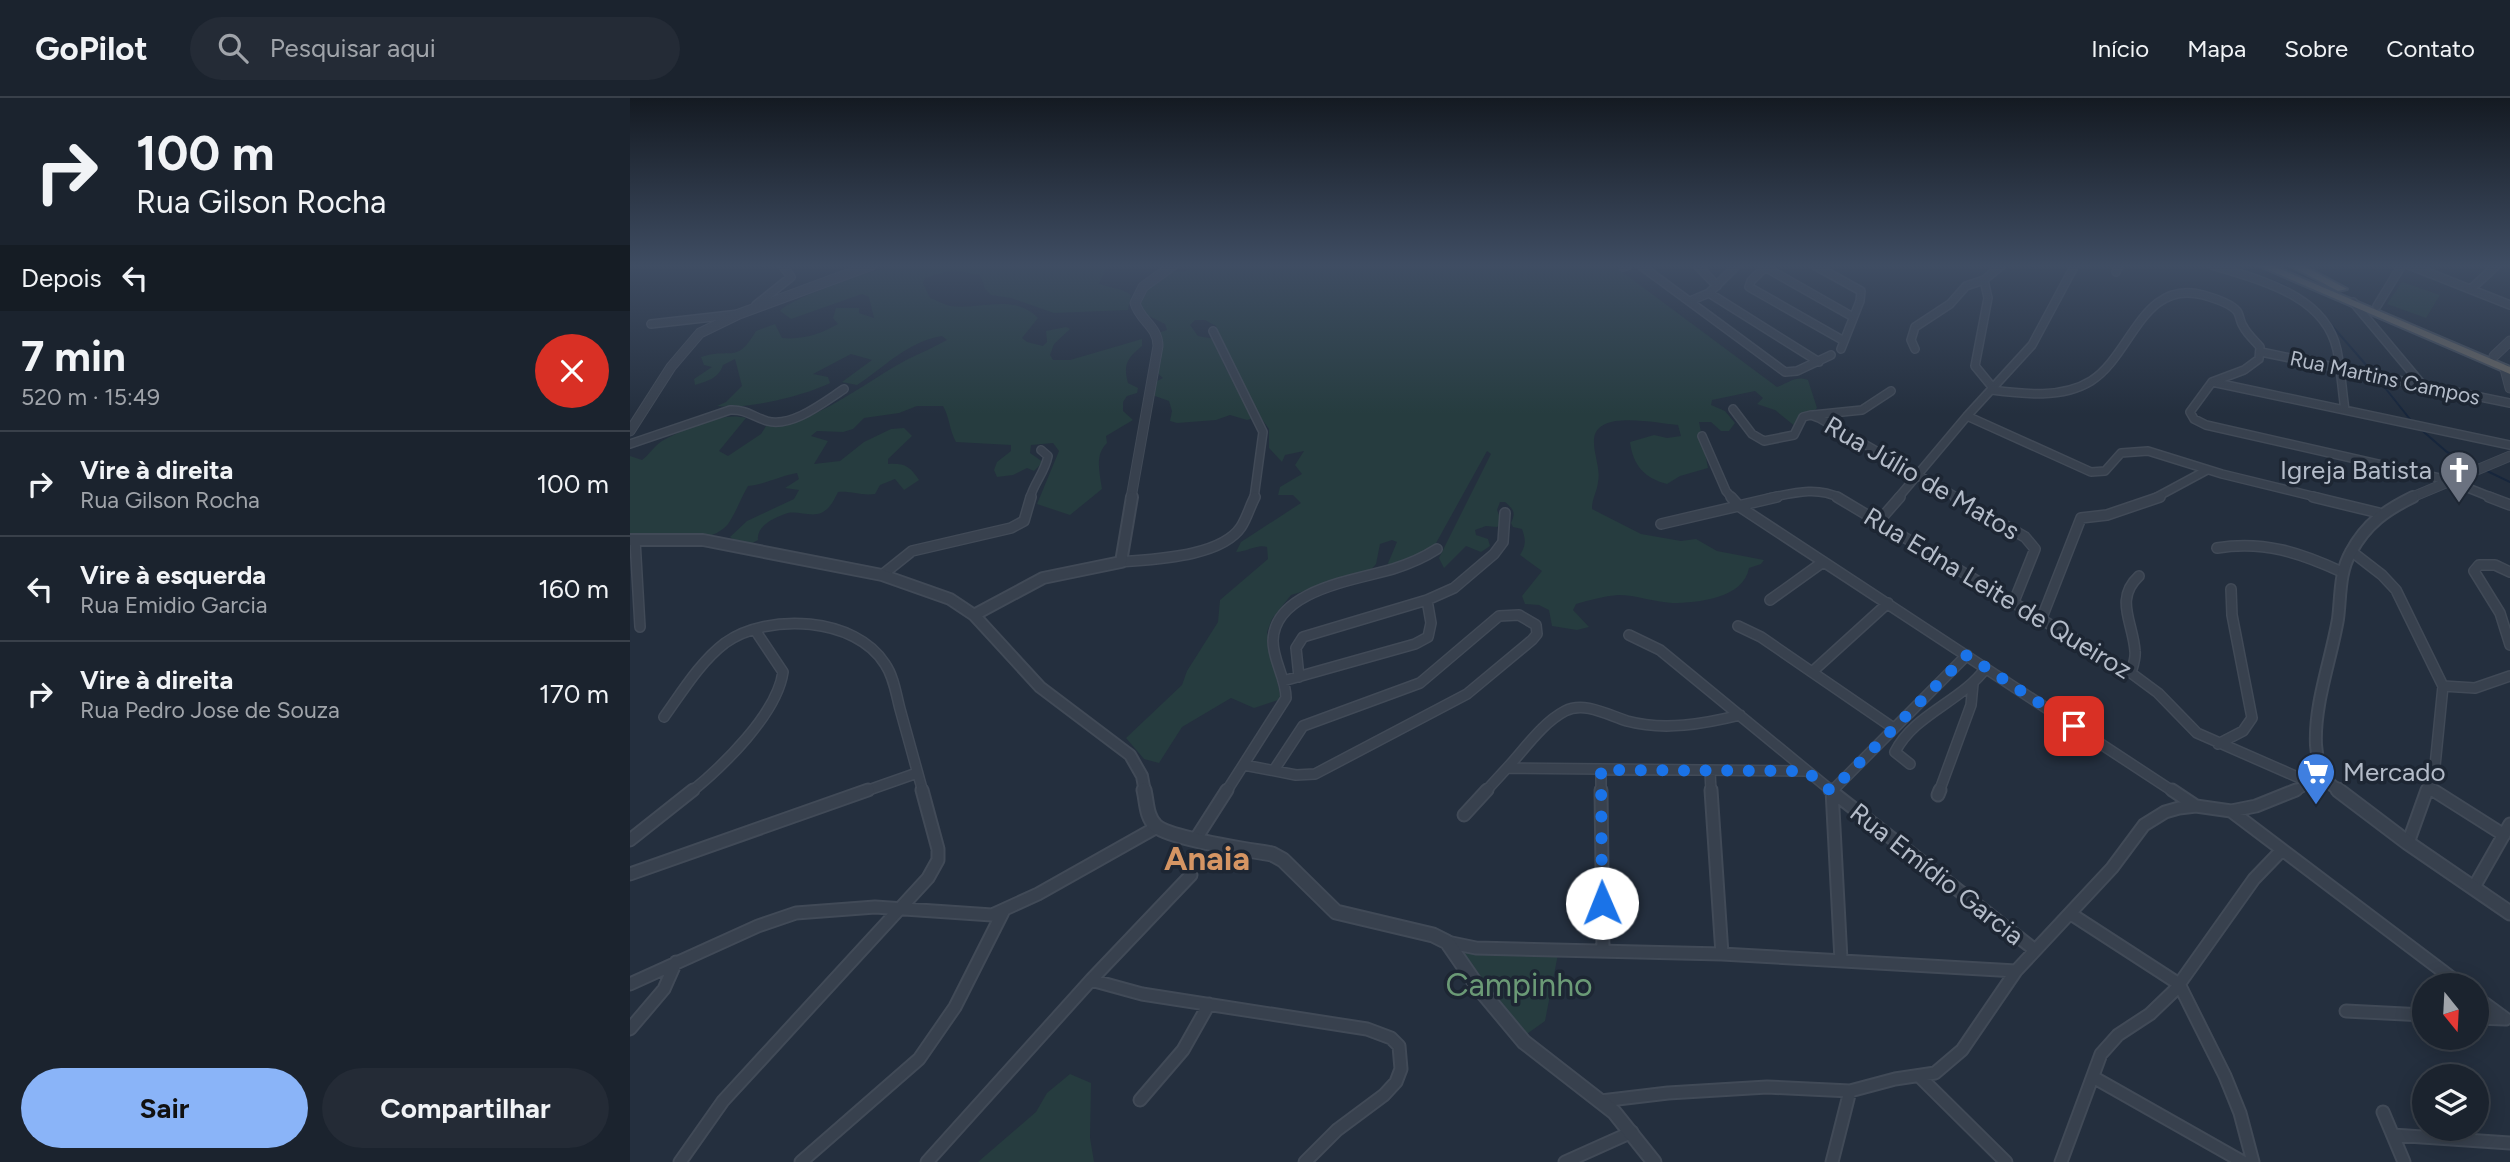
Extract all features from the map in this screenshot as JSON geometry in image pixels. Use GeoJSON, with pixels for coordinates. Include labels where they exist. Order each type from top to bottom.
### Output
{"type":"FeatureCollection","features":[{"type":"Feature","properties":{"kind":"highway"},"geometry":{"type":"LineString","coordinates":[[2383,315],[2508,368]]}},
{"type":"Feature","properties":{"kind":"highway"},"geometry":{"type":"LineString","coordinates":[[2397,315],[2494,356],[2508,368]]}},
{"type":"Feature","properties":{"kind":"street"},"geometry":{"type":"LineString","coordinates":[[651,324],[729,315]]}},
{"type":"Feature","properties":{"kind":"street"},"geometry":{"type":"LineString","coordinates":[[630,430],[690,342],[709,328],[739,315]]}},
{"type":"Feature","properties":{"kind":"street"},"geometry":{"type":"LineString","coordinates":[[1121,562],[1149,378],[1159,337],[1157,330],[1142,315]]}},
{"type":"Feature","properties":{"kind":"street"},"geometry":{"type":"LineString","coordinates":[[1708,315],[1785,372],[1797,371],[1831,355]]}},
{"type":"Feature","properties":{"kind":"street"},"geometry":{"type":"LineString","coordinates":[[1744,315],[1819,362]]}},
{"type":"Feature","properties":{"kind":"street"},"geometry":{"type":"LineString","coordinates":[[1794,315],[1843,345],[1853,317],[1849,315]]}},
{"type":"Feature","properties":{"kind":"street"},"geometry":{"type":"LineString","coordinates":[[1915,349],[1911,337],[1917,324],[1933,315]]}},
{"type":"Feature","properties":{"kind":"street"},"geometry":{"type":"LineString","coordinates":[[1985,315],[1975,366],[1984,380],[1992,389],[2047,394],[2067,390],[2092,380],[2108,368],[2147,315]]}},
{"type":"Feature","properties":{"kind":"street"},"geometry":{"type":"LineString","coordinates":[[1878,521],[1967,416],[2032,345],[2049,315]]}},
{"type":"Feature","properties":{"kind":"street"},"geometry":{"type":"LineString","coordinates":[[2240,315],[2243,327],[2260,346],[2259,359],[2250,368],[2212,382],[2190,412],[2194,419],[2206,425],[2448,480],[2510,505]]}},
{"type":"Feature","properties":{"kind":"street"},"geometry":{"type":"LineString","coordinates":[[2315,315],[2334,340],[2341,369],[2345,410]]}},
{"type":"Feature","properties":{"kind":"street"},"geometry":{"type":"LineString","coordinates":[[2364,315],[2425,388]]}},
{"type":"Feature","properties":{"kind":"street"},"geometry":{"type":"LineString","coordinates":[[974,615],[1043,578],[1066,571],[1121,562],[1175,557],[1214,546],[1231,538],[1241,527],[1255,496],[1263,432],[1221,353],[1213,331]]}},
{"type":"Feature","properties":{"kind":"street"},"geometry":{"type":"LineString","coordinates":[[2494,356],[2510,341]]}},
{"type":"Feature","properties":{"kind":"street","name":"Rua Martins Campos"},"geometry":{"type":"LineString","coordinates":[[2261,352],[2425,388],[2510,403]]}},
{"type":"Feature","properties":{"kind":"street"},"geometry":{"type":"LineString","coordinates":[[2508,368],[2510,388]]}},
{"type":"Feature","properties":{"kind":"street"},"geometry":{"type":"LineString","coordinates":[[2212,382],[2510,445]]}},
{"type":"Feature","properties":{"kind":"street"},"geometry":{"type":"LineString","coordinates":[[630,444],[730,410],[745,410],[769,422],[786,420],[844,389]]}},
{"type":"Feature","properties":{"kind":"street"},"geometry":{"type":"LineString","coordinates":[[1811,415],[1859,412],[1874,406],[1891,391]]}},
{"type":"Feature","properties":{"kind":"street","name":"Rua Júlio de Matos"},"geometry":{"type":"LineString","coordinates":[[1733,410],[1751,436],[1766,443],[1778,442],[1794,435],[1803,417],[1811,415],[2017,533],[2034,545],[2033,555],[2013,604]]}},
{"type":"Feature","properties":{"kind":"street"},"geometry":{"type":"LineString","coordinates":[[1967,416],[2091,472],[2105,471],[2121,453],[2136,450],[2168,456],[2207,470],[2379,513]]}},
{"type":"Feature","properties":{"kind":"street"},"geometry":{"type":"LineString","coordinates":[[1702,436],[1718,477],[1731,499],[1740,507],[2196,806]]}},
{"type":"Feature","properties":{"kind":"street"},"geometry":{"type":"LineString","coordinates":[[882,575],[902,556],[915,550],[988,537],[1024,521],[1033,488],[1048,464],[1048,456],[1041,450]]}},
{"type":"Feature","properties":{"kind":"street"},"geometry":{"type":"LineString","coordinates":[[2316,780],[2317,723],[2338,617],[2342,572],[2351,551],[2379,513],[2448,480],[2510,456]]}},
{"type":"Feature","properties":{"kind":"street"},"geometry":{"type":"LineString","coordinates":[[2041,620],[2081,518],[2112,513],[2164,495],[2194,480],[2207,470]]}},
{"type":"Feature","properties":{"kind":"street","name":"Rua Edna Leite de Queiroz"},"geometry":{"type":"LineString","coordinates":[[1661,524],[1800,491],[1824,492],[1845,500],[2130,673],[2158,693],[2188,726],[2218,744],[2316,780]]}},
{"type":"Feature","properties":{"kind":"street"},"geometry":{"type":"LineString","coordinates":[[1299,677],[1296,648],[1303,638],[1427,600],[1454,588],[1494,554],[1505,534],[1505,513]]}},
{"type":"Feature","properties":{"kind":"street"},"geometry":{"type":"LineString","coordinates":[[640,627],[633,540],[703,540],[882,575],[928,589],[950,599],[974,615],[1040,687],[1130,755],[1142,776],[1149,816],[1157,827],[1195,840],[1272,854],[1283,860],[1336,912],[1433,935],[1450,947],[1478,987],[1524,1042],[1601,1101],[1632,1132],[1654,1162]]}},
{"type":"Feature","properties":{"kind":"street"},"geometry":{"type":"LineString","coordinates":[[2217,548],[2247,543],[2273,546],[2304,555],[2342,572]]}},
{"type":"Feature","properties":{"kind":"street"},"geometry":{"type":"LineString","coordinates":[[1195,840],[1283,704],[1286,691],[1273,641],[1275,623],[1290,604],[1307,595],[1428,556],[1437,549]]}},
{"type":"Feature","properties":{"kind":"street"},"geometry":{"type":"LineString","coordinates":[[2351,551],[2382,575],[2396,590],[2443,686],[2435,766],[2408,843]]}},
{"type":"Feature","properties":{"kind":"street"},"geometry":{"type":"LineString","coordinates":[[1770,600],[1823,562]]}},
{"type":"Feature","properties":{"kind":"street"},"geometry":{"type":"LineString","coordinates":[[2510,572],[2488,563],[2479,565],[2474,571],[2500,613],[2510,645]]}},
{"type":"Feature","properties":{"kind":"street"},"geometry":{"type":"LineString","coordinates":[[2130,673],[2135,653],[2126,617],[2125,595],[2128,586],[2139,576]]}},
{"type":"Feature","properties":{"kind":"street"},"geometry":{"type":"LineString","coordinates":[[2218,744],[2243,732],[2252,718],[2232,615],[2231,589]]}},
{"type":"Feature","properties":{"kind":"street"},"geometry":{"type":"LineString","coordinates":[[1283,681],[1416,644],[1428,637],[1431,623],[1427,600]]}},
{"type":"Feature","properties":{"kind":"street"},"geometry":{"type":"LineString","coordinates":[[1812,673],[1888,603]]}},
{"type":"Feature","properties":{"kind":"street"},"geometry":{"type":"LineString","coordinates":[[1244,765],[1296,775],[1315,774],[1440,709],[1486,680],[1537,634],[1536,625],[1518,615],[1509,613],[1499,616],[1420,683],[1303,726],[1274,770]]}},
{"type":"Feature","properties":{"kind":"street"},"geometry":{"type":"LineString","coordinates":[[664,717],[715,654],[737,636],[755,630],[793,626],[836,629],[850,634],[874,649],[886,665],[896,687],[938,849],[938,860],[928,878],[723,1101],[680,1162]]}},
{"type":"Feature","properties":{"kind":"street"},"geometry":{"type":"LineString","coordinates":[[1738,626],[1761,637],[1892,727]]}},
{"type":"Feature","properties":{"kind":"street"},"geometry":{"type":"LineString","coordinates":[[630,840],[720,769],[773,702],[781,686],[783,672],[755,630]]}},
{"type":"Feature","properties":{"kind":"street","name":"Rua Emídio Garcia"},"geometry":{"type":"LineString","coordinates":[[1629,635],[1660,650],[1806,771],[2035,950]]}},
{"type":"Feature","properties":{"kind":"street"},"geometry":{"type":"LineString","coordinates":[[1841,960],[1831,791],[1892,727],[1967,655]]}},
{"type":"Feature","properties":{"kind":"street"},"geometry":{"type":"LineString","coordinates":[[1910,764],[1895,752],[1897,746],[1921,721],[1973,684],[1986,668]]}},
{"type":"Feature","properties":{"kind":"street"},"geometry":{"type":"LineString","coordinates":[[2443,686],[2475,688],[2510,676]]}},
{"type":"Feature","properties":{"kind":"street"},"geometry":{"type":"LineString","coordinates":[[1938,795],[1971,705],[1973,684]]}},
{"type":"Feature","properties":{"kind":"street"},"geometry":{"type":"LineString","coordinates":[[1464,815],[1556,717],[1569,708],[1591,710],[1633,722],[1662,726],[1703,724],[1740,715]]}},
{"type":"Feature","properties":{"kind":"street"},"geometry":{"type":"LineString","coordinates":[[1507,768],[1806,771]]}},
{"type":"Feature","properties":{"kind":"street"},"geometry":{"type":"LineString","coordinates":[[1601,770],[1603,951]]}},
{"type":"Feature","properties":{"kind":"street"},"geometry":{"type":"LineString","coordinates":[[1710,771],[1722,954]]}},
{"type":"Feature","properties":{"kind":"street"},"geometry":{"type":"LineString","coordinates":[[630,874],[918,773]]}},
{"type":"Feature","properties":{"kind":"street"},"geometry":{"type":"LineString","coordinates":[[1601,1101],[1668,1093],[1767,1087],[1850,1091],[1895,1079],[1920,1077],[1942,1069],[1962,1050],[2016,971],[2112,869],[2144,825],[2165,812],[2196,806],[2231,811],[2256,806],[2316,780]]}},
{"type":"Feature","properties":{"kind":"street"},"geometry":{"type":"LineString","coordinates":[[2316,780],[2510,913]]}},
{"type":"Feature","properties":{"kind":"street"},"geometry":{"type":"LineString","coordinates":[[2428,787],[2504,835]]}},
{"type":"Feature","properties":{"kind":"street"},"geometry":{"type":"LineString","coordinates":[[2231,811],[2445,973]]}},
{"type":"Feature","properties":{"kind":"street"},"geometry":{"type":"LineString","coordinates":[[2474,887],[2510,824]]}},
{"type":"Feature","properties":{"kind":"street"},"geometry":{"type":"LineString","coordinates":[[630,984],[758,926],[796,914],[839,908],[900,908],[983,916],[1003,912],[1157,827]]}},
{"type":"Feature","properties":{"kind":"street"},"geometry":{"type":"LineString","coordinates":[[2061,1162],[2101,1054],[2108,1044],[2163,1003],[2253,879],[2281,850]]}},
{"type":"Feature","properties":{"kind":"street"},"geometry":{"type":"LineString","coordinates":[[927,1162],[1091,979],[1191,875]]}},
{"type":"Feature","properties":{"kind":"street"},"geometry":{"type":"LineString","coordinates":[[801,1162],[919,1059],[934,1041],[952,1014],[1003,912]]}},
{"type":"Feature","properties":{"kind":"street"},"geometry":{"type":"LineString","coordinates":[[2071,914],[2179,984],[2225,1076],[2240,1113],[2253,1162]]}},
{"type":"Feature","properties":{"kind":"street"},"geometry":{"type":"LineString","coordinates":[[1450,947],[1722,954],[2016,971]]}},
{"type":"Feature","properties":{"kind":"street"},"geometry":{"type":"LineString","coordinates":[[630,1029],[664,989],[676,962]]}},
{"type":"Feature","properties":{"kind":"street"},"geometry":{"type":"LineString","coordinates":[[1091,979],[1118,989],[1367,1029],[1391,1038],[1399,1046],[1401,1069],[1396,1082],[1384,1095],[1329,1137],[1305,1162]]}},
{"type":"Feature","properties":{"kind":"street"},"geometry":{"type":"LineString","coordinates":[[1140,1100],[1183,1049],[1209,1004]]}},
{"type":"Feature","properties":{"kind":"street"},"geometry":{"type":"LineString","coordinates":[[2489,1006],[2508,1019]]}},
{"type":"Feature","properties":{"kind":"street"},"geometry":{"type":"LineString","coordinates":[[2346,1011],[2412,1014]]}},
{"type":"Feature","properties":{"kind":"street"},"geometry":{"type":"LineString","coordinates":[[2489,1018],[2508,1019]]}},
{"type":"Feature","properties":{"kind":"street"},"geometry":{"type":"LineString","coordinates":[[1920,1077],[2006,1162]]}},
{"type":"Feature","properties":{"kind":"street"},"geometry":{"type":"LineString","coordinates":[[2093,1077],[2243,1162]]}},
{"type":"Feature","properties":{"kind":"street"},"geometry":{"type":"LineString","coordinates":[[1832,1162],[1850,1091]]}},
{"type":"Feature","properties":{"kind":"street"},"geometry":{"type":"LineString","coordinates":[[2383,1112],[2404,1162]]}},
{"type":"Feature","properties":{"kind":"street"},"geometry":{"type":"LineString","coordinates":[[1565,1162],[1632,1132]]}},
{"type":"Feature","properties":{"kind":"street"},"geometry":{"type":"LineString","coordinates":[[2393,1135],[2510,1143]]}},
{"type":"Feature","properties":{"kind":"green space"},"geometry":{"type":"Polygon","coordinates":[[[785,315],[803,315],[791,319],[785,315]]]}},
{"type":"Feature","properties":{"kind":"green space"},"geometry":{"type":"Polygon","coordinates":[[[834,315],[864,315],[874,318],[873,315],[1034,315],[1038,318],[1022,338],[1027,342],[1043,346],[1047,342],[1046,331],[1066,327],[1070,329],[1054,344],[1050,355],[1053,360],[1070,360],[1142,339],[1142,346],[1133,354],[1126,367],[1128,383],[1138,388],[1137,393],[1127,396],[1123,402],[1123,411],[1133,420],[1106,436],[1107,443],[1099,459],[1102,489],[1070,515],[1037,504],[1059,451],[1053,443],[1031,445],[1030,453],[1043,462],[1034,471],[1027,468],[1013,475],[997,477],[994,470],[997,462],[1011,451],[1011,445],[956,442],[943,406],[917,406],[899,413],[864,418],[853,429],[843,432],[817,431],[811,436],[828,441],[814,464],[840,461],[864,442],[891,429],[904,428],[912,436],[888,459],[888,464],[906,466],[919,480],[904,490],[895,479],[880,485],[875,494],[838,492],[829,507],[821,513],[788,513],[772,520],[760,530],[758,540],[745,547],[730,537],[747,521],[794,499],[799,490],[785,488],[799,479],[797,473],[748,486],[730,521],[722,530],[712,535],[684,540],[630,539],[630,456],[642,460],[662,441],[703,422],[725,417],[746,418],[719,451],[728,456],[761,434],[766,426],[783,425],[820,411],[908,359],[947,340],[942,336],[918,344],[857,385],[842,382],[872,360],[851,354],[813,374],[828,377],[830,383],[819,388],[758,404],[729,407],[717,406],[726,402],[742,386],[735,359],[723,365],[719,373],[712,378],[695,385],[694,379],[712,367],[704,365],[701,357],[738,352],[756,331],[775,324],[782,338],[797,338],[811,336],[838,324],[833,318],[834,315]]]}},
{"type":"Feature","properties":{"kind":"green space"},"geometry":{"type":"Polygon","coordinates":[[[1146,315],[1680,315],[1777,387],[1796,379],[1808,380],[1817,408],[1796,427],[1775,410],[1757,404],[1763,398],[1755,391],[1712,400],[1711,405],[1725,411],[1735,423],[1729,431],[1721,431],[1711,422],[1699,422],[1708,468],[1680,476],[1667,484],[1652,478],[1641,469],[1630,442],[1654,435],[1667,438],[1681,436],[1678,425],[1630,420],[1606,424],[1598,430],[1594,439],[1599,477],[1592,509],[1641,534],[1681,541],[1696,539],[1717,551],[1764,560],[1761,564],[1749,568],[1739,586],[1729,592],[1706,600],[1672,603],[1625,595],[1608,596],[1576,604],[1573,610],[1589,627],[1577,630],[1552,626],[1549,610],[1539,605],[1525,604],[1522,596],[1542,571],[1520,555],[1525,539],[1522,529],[1513,527],[1513,511],[1505,502],[1500,502],[1497,510],[1502,523],[1497,527],[1486,526],[1475,530],[1476,535],[1488,539],[1490,546],[1481,552],[1466,546],[1444,568],[1439,558],[1491,454],[1487,451],[1430,554],[1386,568],[1397,542],[1392,540],[1380,544],[1376,564],[1369,572],[1291,595],[1272,619],[1267,632],[1281,699],[1254,708],[1231,698],[1182,727],[1159,763],[1144,759],[1126,738],[1182,685],[1187,671],[1218,622],[1220,600],[1268,559],[1267,547],[1236,552],[1241,542],[1301,503],[1293,495],[1278,495],[1280,487],[1302,474],[1295,465],[1304,451],[1285,455],[1282,462],[1269,448],[1269,429],[1256,411],[1217,334],[1216,326],[1205,320],[1195,320],[1190,325],[1198,336],[1215,339],[1225,367],[1254,418],[1247,420],[1230,415],[1216,420],[1177,423],[1170,421],[1172,411],[1169,401],[1152,395],[1149,385],[1163,378],[1154,364],[1153,352],[1155,334],[1167,330],[1165,324],[1146,315]]]}},
{"type":"Feature","properties":{"kind":"green space","name":"Campinho"},"geometry":{"type":"Polygon","coordinates":[[[1451,948],[1558,954],[1545,1021],[1521,1038],[1451,948]]]}},
{"type":"Feature","properties":{"kind":"green space"},"geometry":{"type":"Polygon","coordinates":[[[1070,1074],[1091,1083],[1090,1138],[1094,1162],[978,1162],[1036,1112],[1047,1093],[1070,1074]]]}},
{"type":"Feature","properties":{"kind":"waterway"},"geometry":{"type":"LineString","coordinates":[[2322,315],[2374,374]]}},
{"type":"Feature","properties":{"kind":"waterway"},"geometry":{"type":"LineString","coordinates":[[2378,379],[2413,423]]}},
{"type":"Feature","properties":{"kind":"waterway"},"geometry":{"type":"LineString","coordinates":[[2418,427],[2447,452],[2476,466]]}},
{"type":"Feature","properties":{"kind":"waterway"},"geometry":{"type":"LineString","coordinates":[[2485,470],[2510,482]]}},
{"type":"Feature","properties":{"kind":"place","name":"Igreja Batista"},"geometry":{"type":"Point","coordinates":[2459,504]}},
{"type":"Feature","properties":{"kind":"place","name":"Mercado"},"geometry":{"type":"Point","coordinates":[2316,806]}},
{"type":"Feature","properties":{"kind":"district","name":"Anaia"},"geometry":{"type":"Point","coordinates":[1207,858]}},
{"type":"Feature","properties":{"kind":"route"},"geometry":{"type":"LineString","coordinates":[[1602,903],[1601,770],[1806,771],[1831,791],[1892,727],[1967,655],[2074,726]]}}]}
